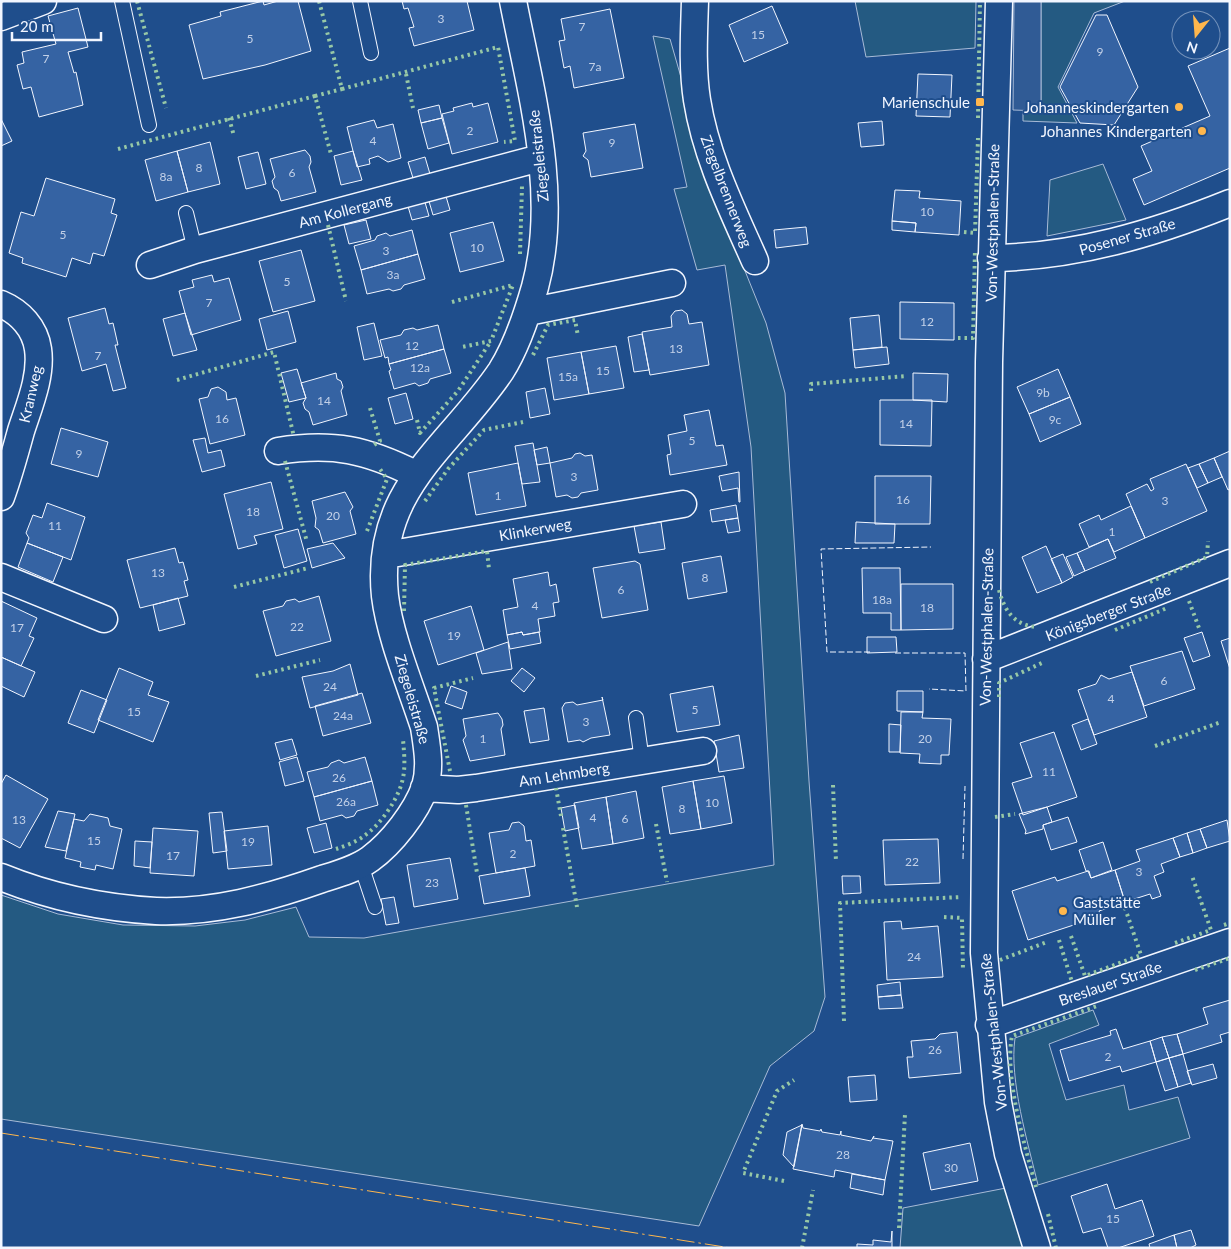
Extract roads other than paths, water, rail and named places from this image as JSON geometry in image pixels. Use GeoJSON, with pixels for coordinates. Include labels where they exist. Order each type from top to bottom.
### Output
{"type":"FeatureCollection","features":[{"type":"Feature","properties":{"kind":"street"},"geometry":{"type":"LineString","coordinates":[[1,17],[43,1]]}},
{"type":"Feature","properties":{"kind":"street","name":"Ziegeleistraße"},"geometry":{"type":"LineString","coordinates":[[1,877],[57,897],[127,909],[157,911],[196,910],[240,904],[285,892],[361,865],[382,848],[417,803],[424,788],[428,762],[424,727],[389,616],[385,596],[386,555],[396,510],[415,474],[481,398],[503,368],[528,312],[535,287],[543,246],[545,223],[540,158],[512,1]]}},
{"type":"Feature","properties":{"kind":"street","name":"Ziegelbrennerweg"},"geometry":{"type":"LineString","coordinates":[[695,1],[695,80],[701,122],[720,180],[755,261]]}},
{"type":"Feature","properties":{"kind":"street","name":"Von-Westphalen-Straße"},"geometry":{"type":"LineString","coordinates":[[999,1],[991,258],[984,921],[990,1025],[998,1102],[1008,1154],[1037,1248]]}},
{"type":"Feature","properties":{"kind":"street","name":"Am Kollergang"},"geometry":{"type":"LineString","coordinates":[[150,266],[195,250],[540,158]]}},
{"type":"Feature","properties":{"kind":"street","name":"Posener Straße"},"geometry":{"type":"LineString","coordinates":[[991,258],[1027,258],[1106,245],[1188,219],[1230,203]]}},
{"type":"Feature","properties":{"kind":"street"},"geometry":{"type":"LineString","coordinates":[[528,312],[672,283]]}},
{"type":"Feature","properties":{"kind":"street","name":"Kranweg"},"geometry":{"type":"LineString","coordinates":[[1,304],[23,317],[30,326],[38,348],[38,362],[32,395],[1,497]]}},
{"type":"Feature","properties":{"kind":"street"},"geometry":{"type":"LineString","coordinates":[[278,451],[320,446],[349,448],[390,462],[415,474]]}},
{"type":"Feature","properties":{"kind":"street","name":"Klinkerweg"},"geometry":{"type":"LineString","coordinates":[[386,555],[683,504]]}},
{"type":"Feature","properties":{"kind":"street","name":"Königsberger Straße"},"geometry":{"type":"LineString","coordinates":[[986,659],[1230,564]]}},
{"type":"Feature","properties":{"kind":"street"},"geometry":{"type":"LineString","coordinates":[[1,577],[104,619]]}},
{"type":"Feature","properties":{"kind":"street","name":"Am Lehmberg"},"geometry":{"type":"LineString","coordinates":[[424,788],[458,790],[476,788],[703,751]]}},
{"type":"Feature","properties":{"kind":"street","name":"Breslauer Straße"},"geometry":{"type":"LineString","coordinates":[[990,1025],[1230,942]]}},
{"type":"Feature","properties":{"kind":"lane"},"geometry":{"type":"LineString","coordinates":[[122,1],[149,125]]}},
{"type":"Feature","properties":{"kind":"lane"},"geometry":{"type":"LineString","coordinates":[[360,1],[371,53]]}},
{"type":"Feature","properties":{"kind":"lane"},"geometry":{"type":"LineString","coordinates":[[186,213],[195,250]]}},
{"type":"Feature","properties":{"kind":"lane"},"geometry":{"type":"LineString","coordinates":[[636,718],[642,761]]}},
{"type":"Feature","properties":{"kind":"lane"},"geometry":{"type":"LineString","coordinates":[[361,865],[375,906]]}},
{"type":"Feature","properties":{"kind":"place","name":"Marienschule"},"geometry":{"type":"Point","coordinates":[980,102]}},
{"type":"Feature","properties":{"kind":"place","name":"Johanneskindergarten"},"geometry":{"type":"Point","coordinates":[1179,107]}},
{"type":"Feature","properties":{"kind":"place","name":"Johannes Kindergarten"},"geometry":{"type":"Point","coordinates":[1202,131]}},
{"type":"Feature","properties":{"kind":"place","name":"Gaststätte Müller"},"geometry":{"type":"Point","coordinates":[1063,911]}}]}
